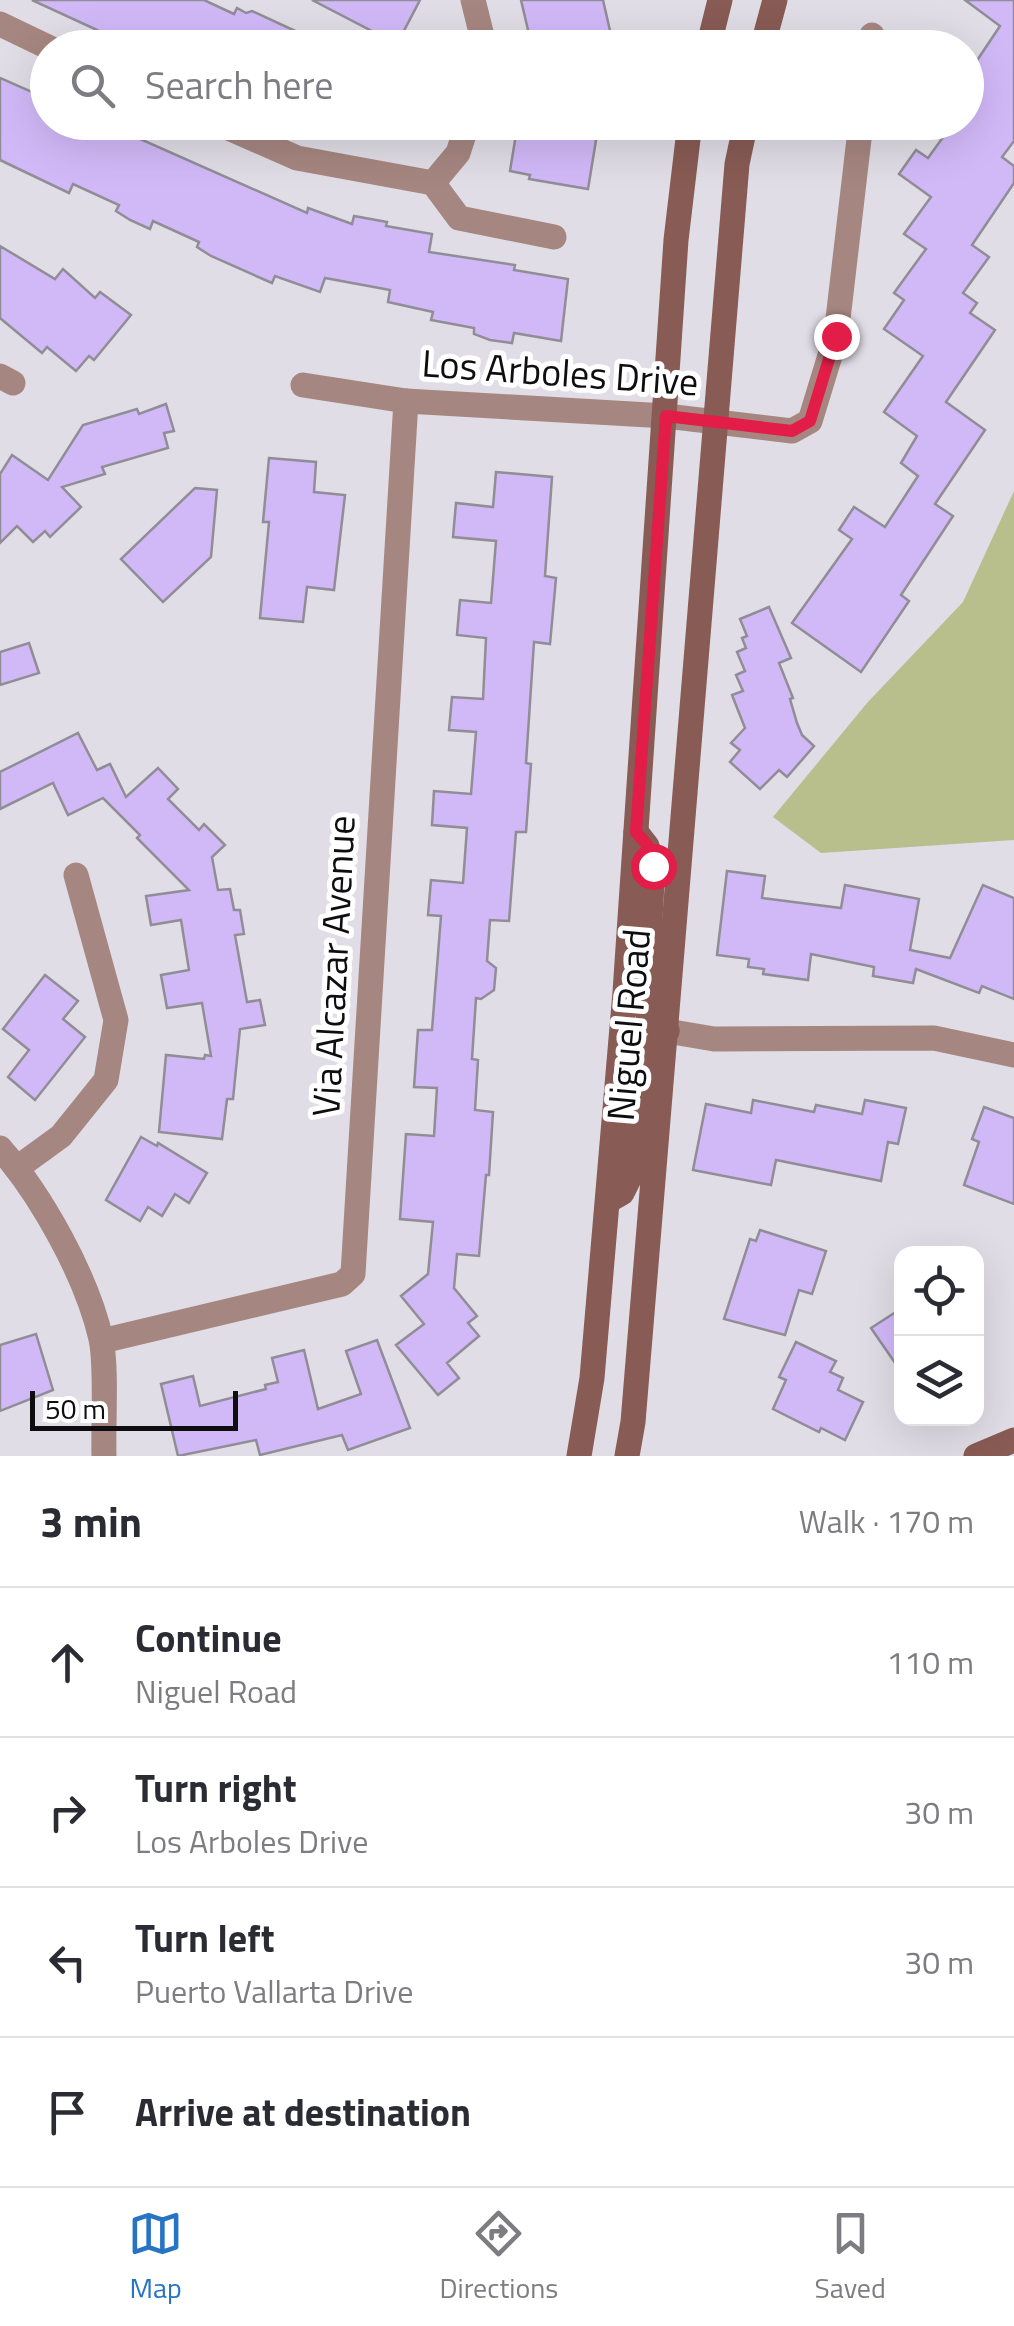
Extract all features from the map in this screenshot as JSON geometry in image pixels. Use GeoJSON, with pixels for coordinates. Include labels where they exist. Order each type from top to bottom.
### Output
{"type":"FeatureCollection","features":[{"type":"Feature","properties":{"kind":"main road"},"geometry":{"type":"LineString","coordinates":[[712,30],[720,0]]}},
{"type":"Feature","properties":{"kind":"main road"},"geometry":{"type":"LineString","coordinates":[[767,30],[775,0]]}},
{"type":"Feature","properties":{"kind":"main road","name":"Niguel Road"},"geometry":{"type":"LineString","coordinates":[[580,1456],[592,1378],[608,1202],[676,240],[688,140]]}},
{"type":"Feature","properties":{"kind":"main road","name":"Niguel Road"},"geometry":{"type":"LineString","coordinates":[[626,1456],[633,1422],[715,420],[742,140]]}},
{"type":"Feature","properties":{"kind":"main road"},"geometry":{"type":"LineString","coordinates":[[608,1202],[622,1193],[629,1179],[640,1072],[648,1054],[667,1031],[651,1021],[644,1007],[653,866],[648,846],[636,832]]}},
{"type":"Feature","properties":{"kind":"main road"},"geometry":{"type":"LineString","coordinates":[[976,1456],[1014,1440]]}},
{"type":"Feature","properties":{"kind":"street"},"geometry":{"type":"LineString","coordinates":[[474,0],[481,30]]}},
{"type":"Feature","properties":{"kind":"street"},"geometry":{"type":"LineString","coordinates":[[0,24],[30,38]]}},
{"type":"Feature","properties":{"kind":"street"},"geometry":{"type":"LineString","coordinates":[[256,140],[298,158],[433,184],[459,218],[554,238]]}},
{"type":"Feature","properties":{"kind":"street"},"geometry":{"type":"LineString","coordinates":[[433,184],[458,153],[462,140]]}},
{"type":"Feature","properties":{"kind":"street","name":"Los Arboles Drive"},"geometry":{"type":"LineString","coordinates":[[303,386],[406,400],[666,416],[792,431],[810,421],[836,336],[860,140]]}},
{"type":"Feature","properties":{"kind":"street","name":"Via Alcazar Avenue"},"geometry":{"type":"LineString","coordinates":[[102,1341],[342,1284],[353,1274],[406,400]]}},
{"type":"Feature","properties":{"kind":"street"},"geometry":{"type":"LineString","coordinates":[[76,875],[116,1020],[106,1080],[61,1136],[8,1158],[67,1247],[102,1341],[104,1456]]}},
{"type":"Feature","properties":{"kind":"street"},"geometry":{"type":"LineString","coordinates":[[667,1031],[714,1039],[934,1038],[1014,1054]]}},
{"type":"Feature","properties":{"kind":"green space"},"geometry":{"type":"Polygon","coordinates":[[[1014,491],[1014,840],[821,853],[773,817],[867,703],[963,602],[1014,491]]]}},
{"type":"Feature","properties":{"kind":"building"},"geometry":{"type":"Polygon","coordinates":[[[32,0],[204,0],[234,14],[237,8],[246,13],[252,11],[293,30],[97,30],[32,0]]]}},
{"type":"Feature","properties":{"kind":"building"},"geometry":{"type":"Polygon","coordinates":[[[312,0],[420,0],[404,30],[370,30],[312,0]]]}},
{"type":"Feature","properties":{"kind":"building"},"geometry":{"type":"Polygon","coordinates":[[[521,0],[603,0],[610,30],[528,30],[521,0]]]}},
{"type":"Feature","properties":{"kind":"building"},"geometry":{"type":"Polygon","coordinates":[[[965,0],[1014,0],[1014,141],[1002,157],[1014,166],[1014,183],[972,245],[989,257],[963,293],[977,303],[970,313],[995,330],[946,402],[985,430],[935,504],[953,516],[901,595],[909,601],[861,672],[792,623],[852,539],[839,530],[854,507],[885,527],[918,476],[901,463],[917,436],[884,412],[923,356],[884,329],[904,300],[894,293],[926,249],[904,234],[931,197],[899,174],[916,150],[928,158],[941,140],[984,140],[984,50],[1000,26],[965,0]]]}},
{"type":"Feature","properties":{"kind":"building"},"geometry":{"type":"Polygon","coordinates":[[[0,78],[30,91],[30,140],[143,140],[307,213],[308,208],[352,224],[354,216],[387,222],[386,226],[432,234],[429,252],[515,265],[514,270],[568,279],[561,341],[514,333],[512,343],[490,340],[474,334],[474,328],[431,320],[433,312],[388,302],[390,290],[325,278],[320,292],[275,276],[272,283],[211,256],[197,247],[199,242],[153,221],[150,229],[130,220],[116,211],[119,205],[73,184],[69,193],[0,160],[0,78]]]}},
{"type":"Feature","properties":{"kind":"building"},"geometry":{"type":"Polygon","coordinates":[[[515,140],[596,140],[588,189],[529,179],[530,175],[510,171],[515,140]]]}},
{"type":"Feature","properties":{"kind":"building"},"geometry":{"type":"Polygon","coordinates":[[[0,246],[55,279],[63,269],[95,298],[100,292],[131,315],[94,360],[89,356],[76,371],[47,347],[42,353],[0,318],[0,246]]]}},
{"type":"Feature","properties":{"kind":"building"},"geometry":{"type":"Polygon","coordinates":[[[166,404],[174,431],[164,433],[168,448],[102,467],[105,474],[62,487],[81,507],[50,537],[45,531],[33,542],[17,526],[0,543],[0,474],[12,455],[48,480],[83,425],[137,409],[139,414],[166,404]]]}},
{"type":"Feature","properties":{"kind":"building"},"geometry":{"type":"Polygon","coordinates":[[[269,458],[316,462],[314,492],[345,495],[334,590],[307,587],[303,622],[260,618],[269,522],[263,522],[269,458]]]}},
{"type":"Feature","properties":{"kind":"building"},"geometry":{"type":"Polygon","coordinates":[[[496,472],[552,477],[545,576],[556,578],[550,644],[534,642],[526,832],[516,832],[509,921],[490,920],[487,961],[496,968],[494,990],[476,998],[472,1059],[478,1060],[475,1110],[493,1112],[489,1175],[479,1256],[457,1254],[454,1288],[477,1316],[468,1323],[479,1336],[447,1363],[459,1378],[438,1395],[396,1345],[424,1324],[401,1296],[428,1274],[433,1222],[400,1219],[406,1134],[434,1136],[437,1088],[414,1087],[418,1030],[432,1030],[441,916],[428,915],[431,880],[463,883],[467,828],[432,825],[434,791],[471,794],[476,732],[449,730],[452,697],[483,699],[486,638],[457,635],[460,600],[491,603],[496,541],[453,537],[456,503],[493,507],[496,472]]]}},
{"type":"Feature","properties":{"kind":"building"},"geometry":{"type":"Polygon","coordinates":[[[195,488],[217,490],[211,557],[163,602],[121,559],[195,488]]]}},
{"type":"Feature","properties":{"kind":"building"},"geometry":{"type":"Polygon","coordinates":[[[769,607],[791,658],[779,663],[793,698],[790,699],[797,723],[802,735],[814,746],[787,777],[779,770],[760,789],[730,762],[740,750],[731,743],[745,728],[732,695],[743,691],[736,675],[745,671],[737,652],[746,648],[742,638],[747,636],[740,619],[769,607]]]}},
{"type":"Feature","properties":{"kind":"building"},"geometry":{"type":"Polygon","coordinates":[[[29,643],[39,673],[0,685],[0,652],[29,643]]]}},
{"type":"Feature","properties":{"kind":"building"},"geometry":{"type":"Polygon","coordinates":[[[78,733],[97,770],[110,764],[126,797],[158,768],[178,789],[168,799],[199,830],[204,824],[225,845],[212,857],[218,890],[230,889],[234,910],[240,910],[244,934],[235,935],[247,1002],[260,1000],[265,1025],[240,1029],[233,1099],[227,1099],[222,1139],[159,1132],[166,1055],[204,1059],[205,1055],[211,1056],[202,1003],[167,1008],[161,975],[189,970],[181,920],[151,925],[146,896],[189,890],[103,798],[68,815],[53,783],[0,809],[0,772],[78,733]]]}},
{"type":"Feature","properties":{"kind":"building"},"geometry":{"type":"Polygon","coordinates":[[[727,871],[765,876],[762,898],[841,908],[845,885],[919,899],[910,950],[950,958],[983,885],[1014,898],[1014,999],[982,986],[979,993],[916,969],[913,983],[873,976],[874,967],[811,954],[808,980],[763,974],[764,969],[748,967],[749,959],[717,955],[727,871]]]}},
{"type":"Feature","properties":{"kind":"building"},"geometry":{"type":"Polygon","coordinates":[[[45,975],[78,1001],[63,1019],[85,1037],[35,1100],[8,1077],[29,1050],[3,1029],[45,975]]]}},
{"type":"Feature","properties":{"kind":"building"},"geometry":{"type":"Polygon","coordinates":[[[753,1100],[814,1112],[816,1105],[862,1114],[865,1100],[906,1108],[898,1144],[888,1142],[881,1181],[776,1160],[771,1185],[693,1170],[706,1104],[751,1113],[753,1100]]]}},
{"type":"Feature","properties":{"kind":"building"},"geometry":{"type":"Polygon","coordinates":[[[984,1107],[1014,1118],[1014,1204],[964,1185],[979,1142],[972,1139],[984,1107]]]}},
{"type":"Feature","properties":{"kind":"building"},"geometry":{"type":"Polygon","coordinates":[[[141,1137],[207,1173],[189,1203],[175,1194],[162,1216],[148,1207],[140,1221],[106,1200],[141,1137]]]}},
{"type":"Feature","properties":{"kind":"building"},"geometry":{"type":"Polygon","coordinates":[[[760,1230],[826,1251],[812,1294],[799,1290],[785,1335],[724,1319],[750,1239],[756,1241],[760,1230]]]}},
{"type":"Feature","properties":{"kind":"building"},"geometry":{"type":"Polygon","coordinates":[[[894,1313],[894,1361],[871,1328],[894,1313]]]}},
{"type":"Feature","properties":{"kind":"building"},"geometry":{"type":"Polygon","coordinates":[[[36,1334],[53,1390],[0,1411],[0,1345],[36,1334]]]}},
{"type":"Feature","properties":{"kind":"building"},"geometry":{"type":"Polygon","coordinates":[[[377,1340],[410,1428],[348,1450],[342,1435],[260,1455],[256,1440],[178,1456],[161,1384],[193,1376],[200,1406],[266,1389],[265,1385],[278,1382],[272,1358],[304,1350],[318,1409],[361,1394],[346,1351],[377,1340]]]}},
{"type":"Feature","properties":{"kind":"building"},"geometry":{"type":"Polygon","coordinates":[[[796,1342],[836,1361],[830,1372],[843,1378],[838,1390],[863,1402],[845,1440],[773,1409],[786,1380],[779,1377],[796,1342]]]}},
{"type":"Feature","properties":{"kind":"route"},"geometry":{"type":"LineString","coordinates":[[653,866],[648,846],[636,832],[666,416],[792,431],[810,421],[836,336]]}}]}
